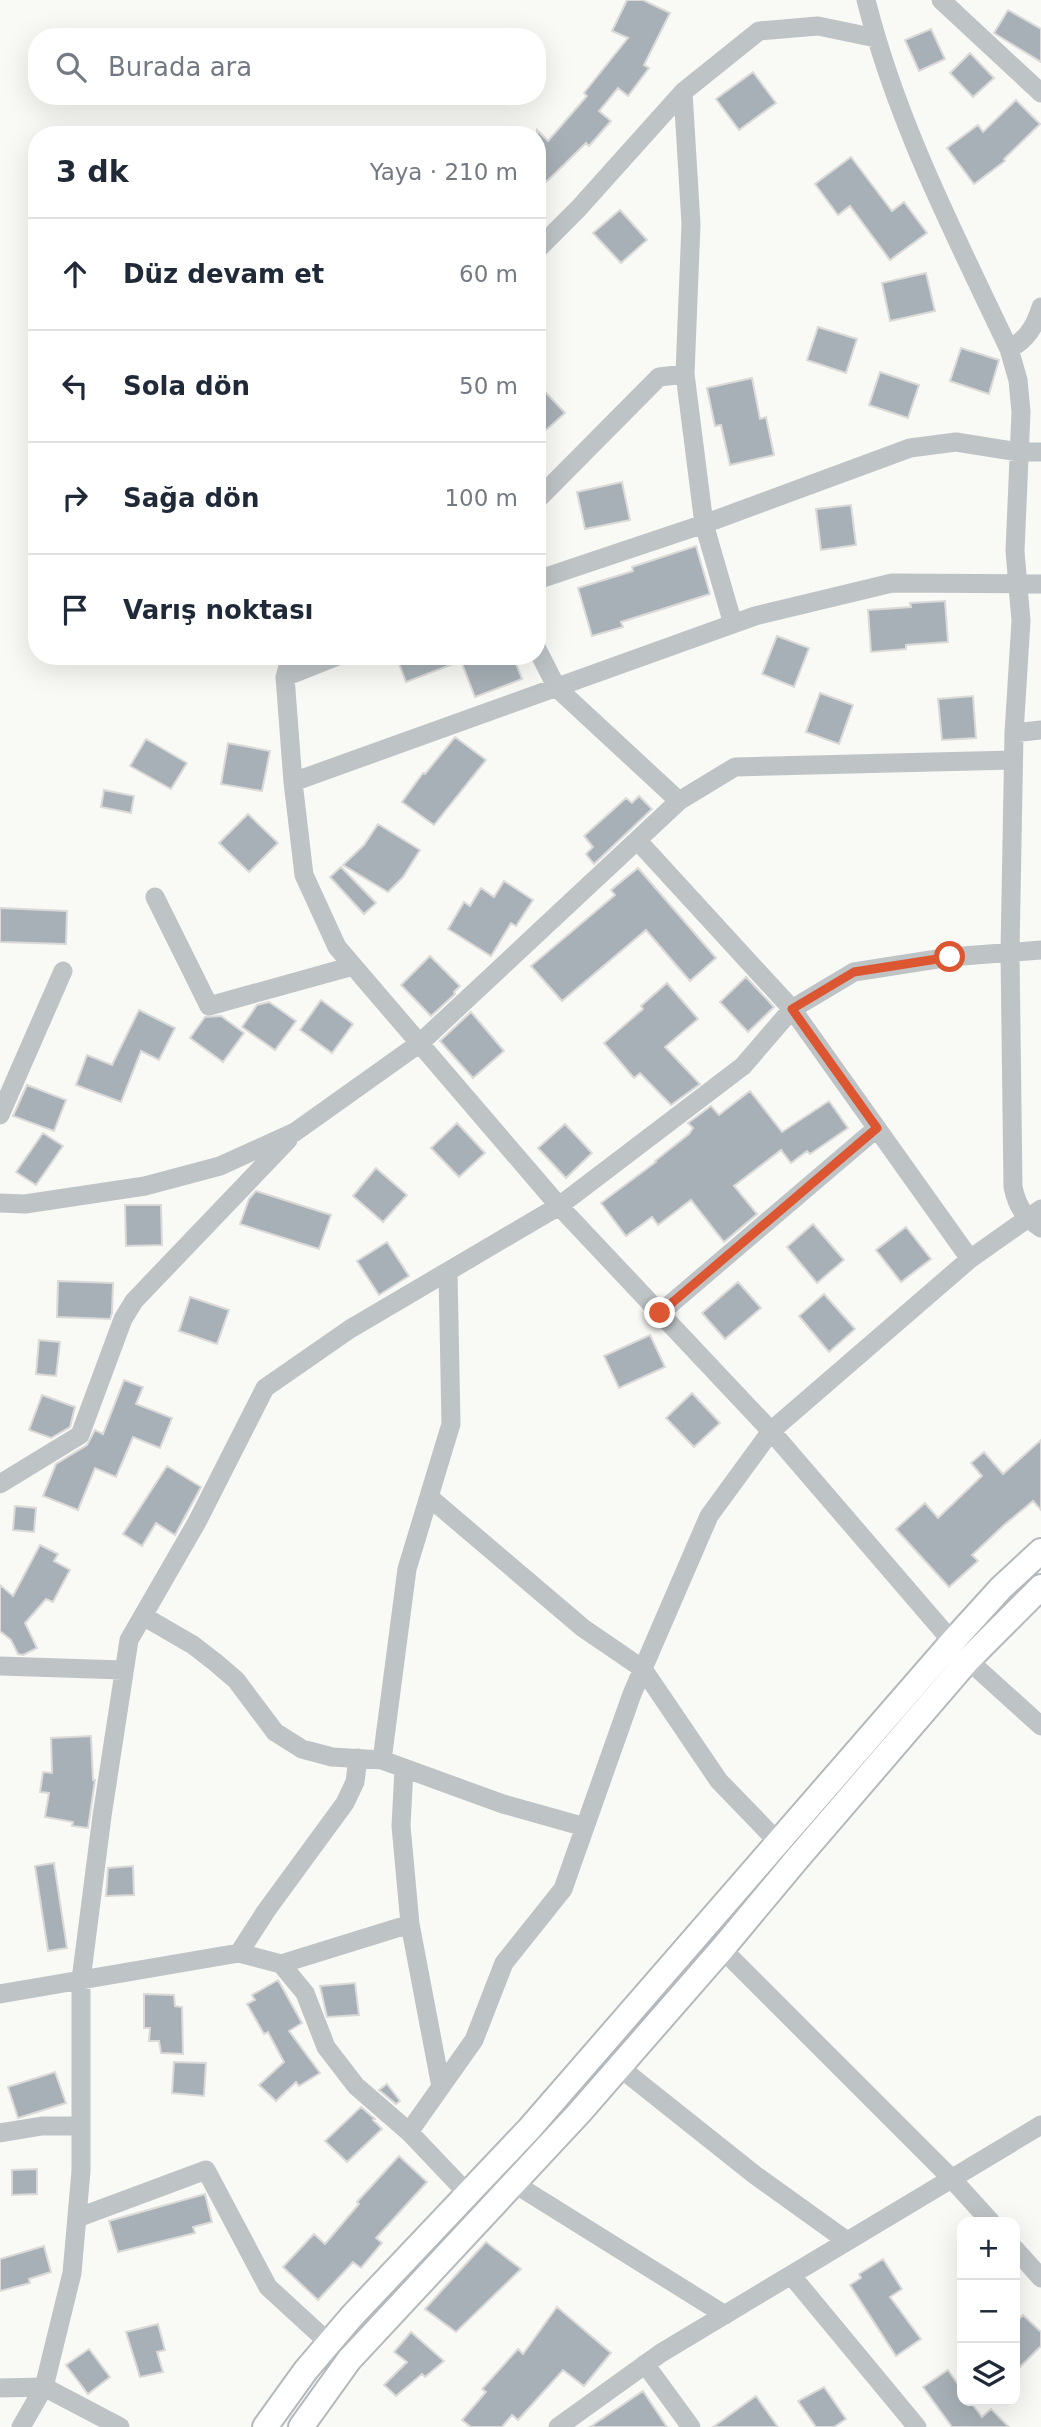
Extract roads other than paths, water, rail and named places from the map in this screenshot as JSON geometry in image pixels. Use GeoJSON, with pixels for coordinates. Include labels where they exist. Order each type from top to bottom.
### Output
{"type":"FeatureCollection","features":[{"type":"Feature","properties":{"kind":"main road"},"geometry":{"type":"LineString","coordinates":[[302,2427],[349,2360],[516,2183],[723,1949],[960,1651],[1001,1588],[1041,1551]]}},
{"type":"Feature","properties":{"kind":"main road"},"geometry":{"type":"LineString","coordinates":[[265,2427],[329,2343],[549,2107],[778,1842],[960,1651],[1041,1587]]}},
{"type":"Feature","properties":{"kind":"street"},"geometry":{"type":"LineString","coordinates":[[409,2132],[474,2040],[504,1963],[563,1889],[632,1694],[709,1516],[771,1431],[970,1258],[1036,1218],[1020,1208],[1013,1187],[1010,952],[1013,760],[1021,621],[1015,551],[1020,396],[1018,380],[1009,349],[923,165],[876,38],[866,0]]}},
{"type":"Feature","properties":{"kind":"street"},"geometry":{"type":"LineString","coordinates":[[941,0],[1041,93]]}},
{"type":"Feature","properties":{"kind":"street"},"geometry":{"type":"LineString","coordinates":[[546,241],[682,92],[759,31],[818,26],[876,38]]}},
{"type":"Feature","properties":{"kind":"street"},"geometry":{"type":"LineString","coordinates":[[682,92],[691,224],[685,374],[704,524],[733,624]]}},
{"type":"Feature","properties":{"kind":"street"},"geometry":{"type":"LineString","coordinates":[[1009,349],[1032,330],[1041,307]]}},
{"type":"Feature","properties":{"kind":"street"},"geometry":{"type":"LineString","coordinates":[[546,491],[659,377],[685,374]]}},
{"type":"Feature","properties":{"kind":"street"},"geometry":{"type":"LineString","coordinates":[[546,577],[704,524],[910,449],[956,442],[1019,452],[1041,452]]}},
{"type":"Feature","properties":{"kind":"street"},"geometry":{"type":"LineString","coordinates":[[293,782],[755,616],[892,583],[1041,584]]}},
{"type":"Feature","properties":{"kind":"street"},"geometry":{"type":"LineString","coordinates":[[288,665],[285,677],[304,875],[337,947],[559,1206],[771,1431],[960,1651],[1041,1726]]}},
{"type":"Feature","properties":{"kind":"street"},"geometry":{"type":"LineString","coordinates":[[285,677],[315,665]]}},
{"type":"Feature","properties":{"kind":"street"},"geometry":{"type":"LineString","coordinates":[[545,665],[557,688],[679,801]]}},
{"type":"Feature","properties":{"kind":"street"},"geometry":{"type":"LineString","coordinates":[[1014,733],[1041,730]]}},
{"type":"Feature","properties":{"kind":"street"},"geometry":{"type":"LineString","coordinates":[[0,1484],[80,1435],[123,1320],[134,1301],[295,1132],[420,1043],[679,801],[735,768],[1013,760]]}},
{"type":"Feature","properties":{"kind":"street"},"geometry":{"type":"LineString","coordinates":[[637,839],[792,1009],[970,1258]]}},
{"type":"Feature","properties":{"kind":"street"},"geometry":{"type":"LineString","coordinates":[[155,897],[209,1006],[353,966]]}},
{"type":"Feature","properties":{"kind":"street"},"geometry":{"type":"LineString","coordinates":[[21,2427],[44,2387],[72,2273],[81,2171],[81,1980],[102,1816],[129,1640],[197,1522],[265,1388],[350,1329],[559,1206],[743,1066],[792,1009],[854,972],[950,957],[1041,950]]}},
{"type":"Feature","properties":{"kind":"street"},"geometry":{"type":"LineString","coordinates":[[0,1115],[63,971]]}},
{"type":"Feature","properties":{"kind":"street"},"geometry":{"type":"LineString","coordinates":[[660,1313],[877,1128]]}},
{"type":"Feature","properties":{"kind":"street"},"geometry":{"type":"LineString","coordinates":[[0,1203],[25,1204],[145,1186],[220,1166],[295,1132]]}},
{"type":"Feature","properties":{"kind":"street"},"geometry":{"type":"LineString","coordinates":[[382,1760],[407,1569],[451,1424],[447,1272]]}},
{"type":"Feature","properties":{"kind":"street"},"geometry":{"type":"LineString","coordinates":[[429,1497],[583,1628],[643,1669],[719,1781],[778,1842]]}},
{"type":"Feature","properties":{"kind":"street"},"geometry":{"type":"LineString","coordinates":[[143,1616],[193,1645],[236,1680],[275,1732],[288,1742],[317,1754],[382,1760],[513,1807],[585,1827]]}},
{"type":"Feature","properties":{"kind":"street"},"geometry":{"type":"LineString","coordinates":[[0,1666],[124,1670]]}},
{"type":"Feature","properties":{"kind":"street"},"geometry":{"type":"LineString","coordinates":[[239,1953],[266,1911],[345,1803],[355,1782],[358,1758]]}},
{"type":"Feature","properties":{"kind":"street"},"geometry":{"type":"LineString","coordinates":[[404,1769],[401,1826],[410,1924],[441,2087]]}},
{"type":"Feature","properties":{"kind":"street"},"geometry":{"type":"LineString","coordinates":[[0,1994],[239,1953],[281,1964],[410,1924]]}},
{"type":"Feature","properties":{"kind":"street"},"geometry":{"type":"LineString","coordinates":[[723,1949],[986,2217]]}},
{"type":"Feature","properties":{"kind":"street"},"geometry":{"type":"LineString","coordinates":[[281,1964],[305,1993],[326,2047],[356,2086],[409,2132],[467,2193]]}},
{"type":"Feature","properties":{"kind":"street"},"geometry":{"type":"LineString","coordinates":[[618,2066],[755,2175],[847,2241]]}},
{"type":"Feature","properties":{"kind":"street"},"geometry":{"type":"LineString","coordinates":[[558,2427],[645,2364],[1041,2125]]}},
{"type":"Feature","properties":{"kind":"street"},"geometry":{"type":"LineString","coordinates":[[0,2133],[42,2126],[81,2126]]}},
{"type":"Feature","properties":{"kind":"street"},"geometry":{"type":"LineString","coordinates":[[77,2218],[206,2170],[268,2287],[329,2343]]}},
{"type":"Feature","properties":{"kind":"street"},"geometry":{"type":"LineString","coordinates":[[516,2183],[724,2315]]}},
{"type":"Feature","properties":{"kind":"street"},"geometry":{"type":"LineString","coordinates":[[1020,2255],[1041,2278]]}},
{"type":"Feature","properties":{"kind":"street"},"geometry":{"type":"LineString","coordinates":[[791,2275],[917,2427]]}},
{"type":"Feature","properties":{"kind":"street"},"geometry":{"type":"LineString","coordinates":[[645,2364],[691,2427]]}},
{"type":"Feature","properties":{"kind":"street"},"geometry":{"type":"LineString","coordinates":[[0,2388],[44,2387],[120,2427]]}}]}
